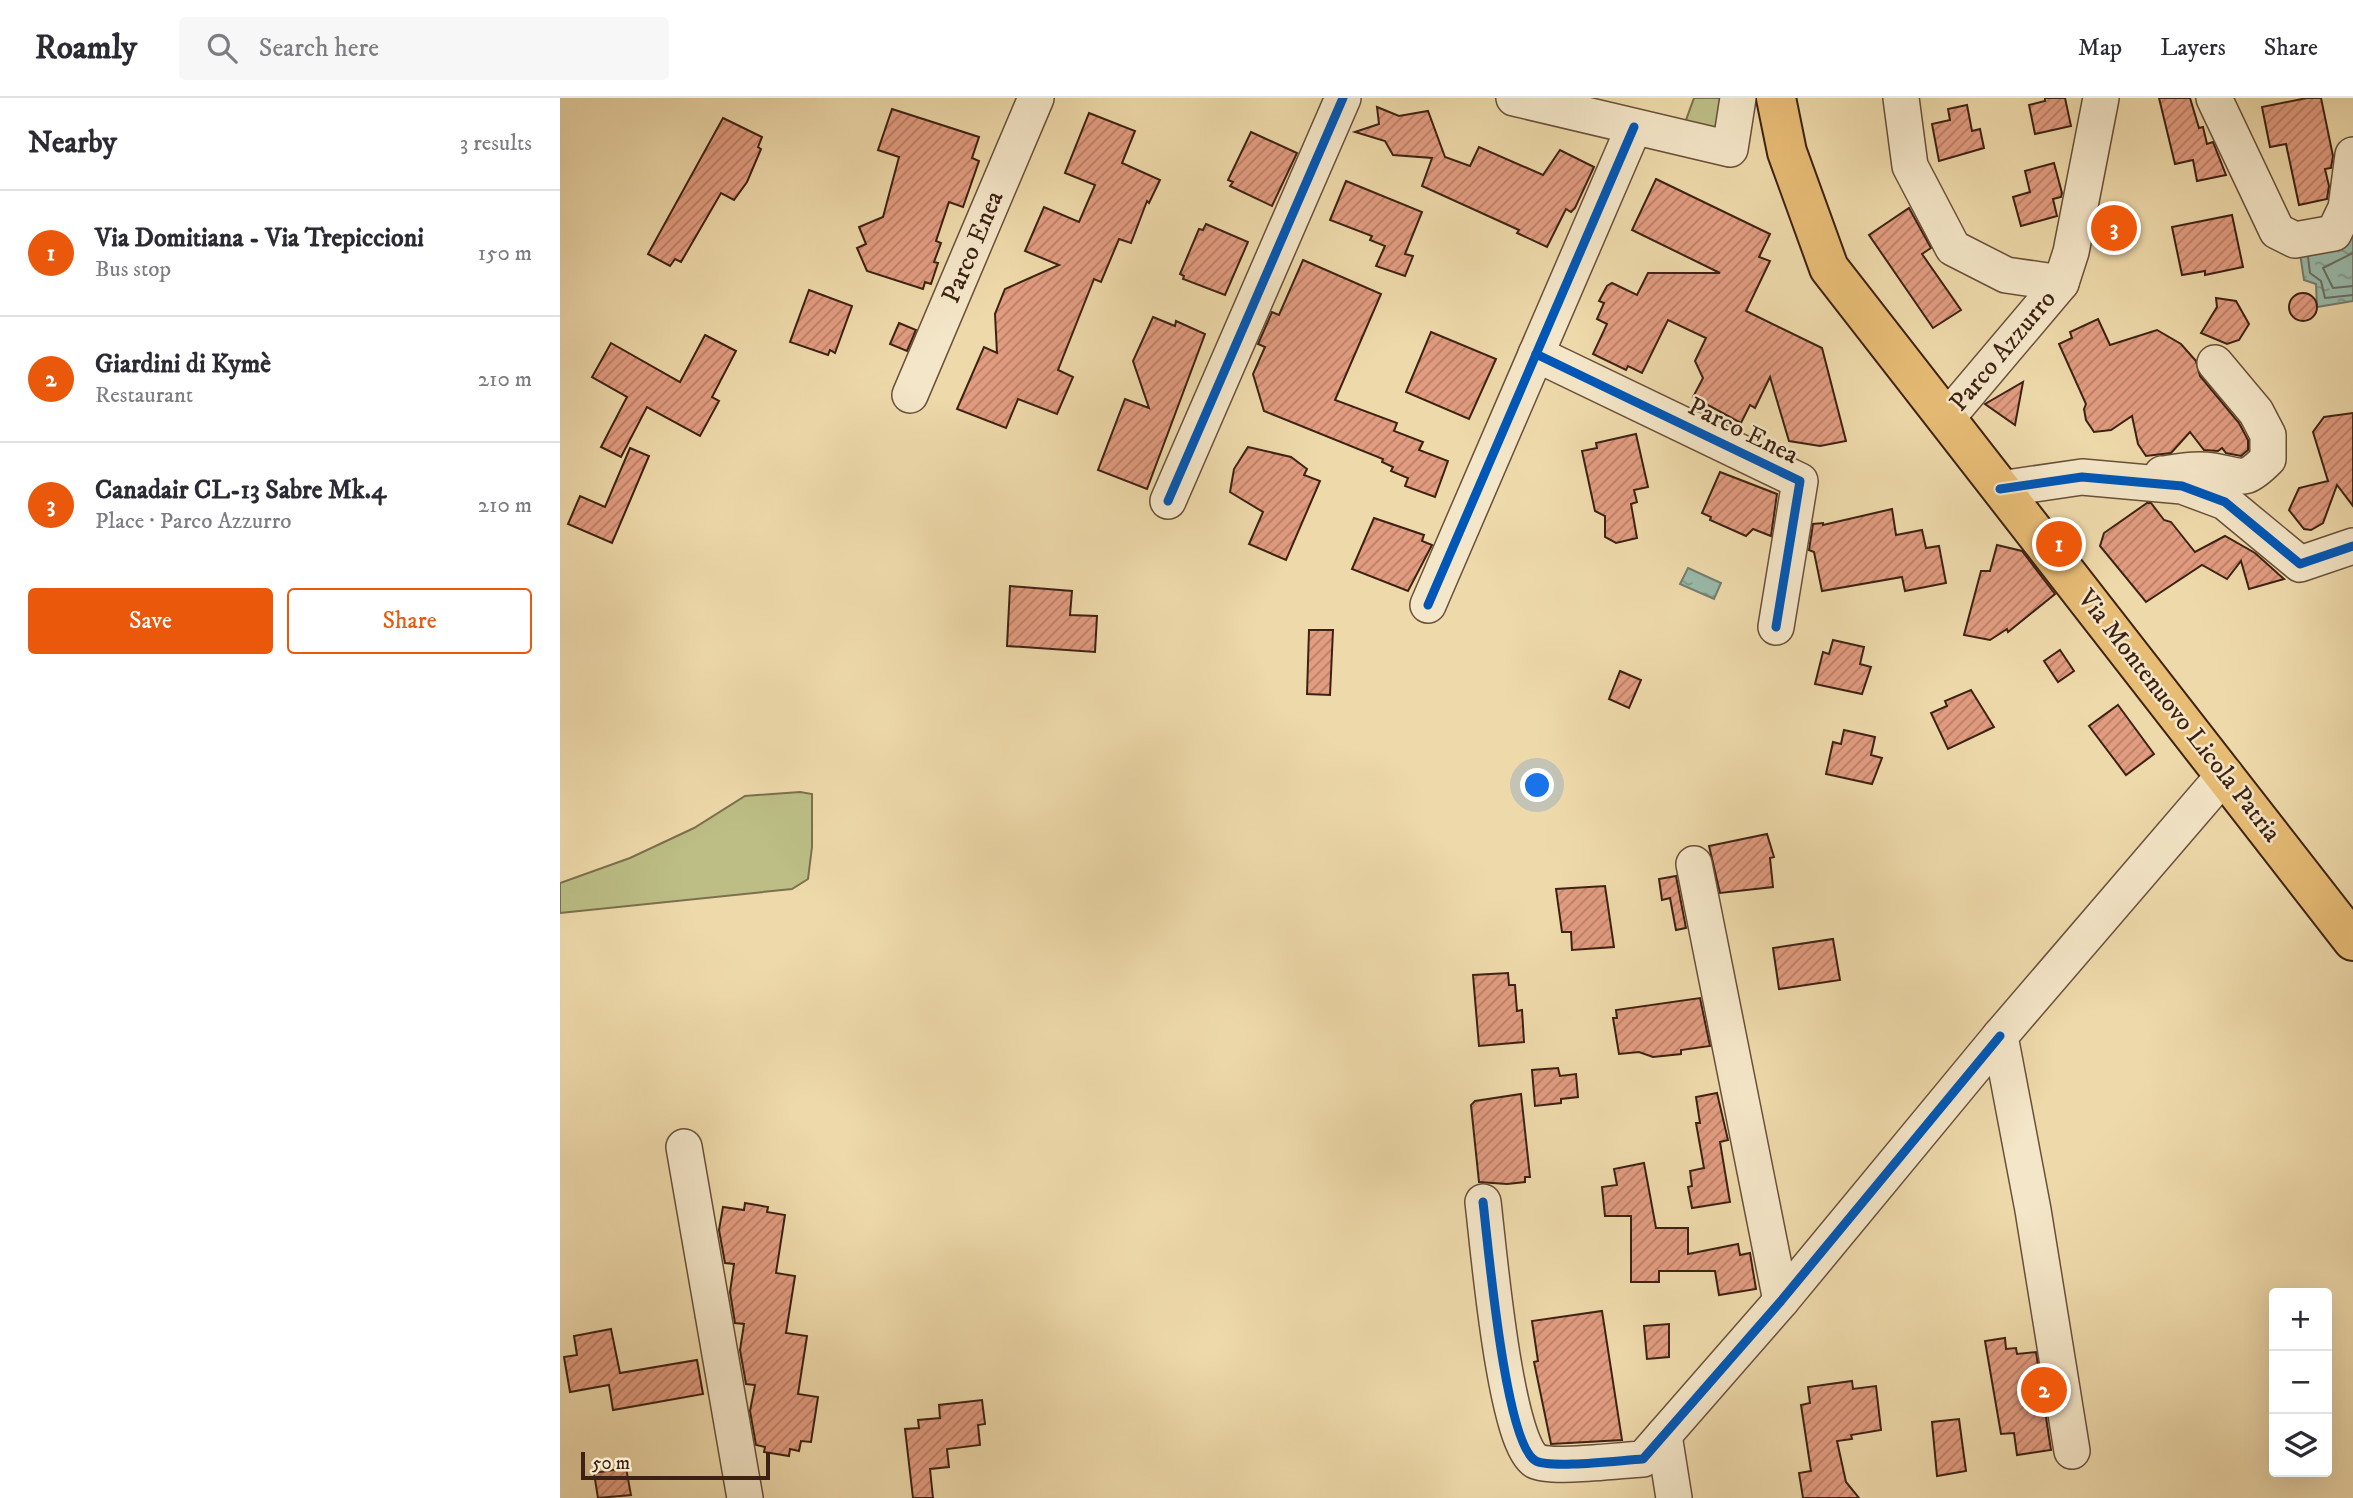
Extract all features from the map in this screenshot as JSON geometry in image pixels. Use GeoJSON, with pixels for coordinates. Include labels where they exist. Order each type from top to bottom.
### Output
{"type":"FeatureCollection","features":[{"type":"Feature","properties":{"kind":"main road","name":"Via Montenuovo Licola Patria"},"geometry":{"type":"LineString","coordinates":[[1776,98],[1787,152],[1829,268],[2353,941]]}},
{"type":"Feature","properties":{"kind":"street","name":"Parco Enea"},"geometry":{"type":"LineString","coordinates":[[910,395],[1036,98]]}},
{"type":"Feature","properties":{"kind":"street"},"geometry":{"type":"LineString","coordinates":[[1168,501],[1343,98]]}},
{"type":"Feature","properties":{"kind":"street"},"geometry":{"type":"LineString","coordinates":[[1514,98],[1730,149],[1738,98]]}},
{"type":"Feature","properties":{"kind":"street","name":"Parco Azzurro"},"geometry":{"type":"LineString","coordinates":[[1901,98],[1910,166],[1954,248],[2006,275],[2061,283]]}},
{"type":"Feature","properties":{"kind":"street","name":"Parco Azzurro"},"geometry":{"type":"LineString","coordinates":[[1945,419],[2061,283],[2071,252],[2101,98]]}},
{"type":"Feature","properties":{"kind":"street"},"geometry":{"type":"LineString","coordinates":[[2214,98],[2277,231],[2295,240],[2334,233],[2346,208],[2353,155]]}},
{"type":"Feature","properties":{"kind":"street"},"geometry":{"type":"LineString","coordinates":[[1428,605],[1633,127]]}},
{"type":"Feature","properties":{"kind":"street","name":"Parco Enea"},"geometry":{"type":"LineString","coordinates":[[1536,354],[1800,481],[1776,627]]}},
{"type":"Feature","properties":{"kind":"street"},"geometry":{"type":"LineString","coordinates":[[2137,482],[2148,476],[2191,470],[2214,471],[2235,478],[2255,472],[2268,459],[2268,435],[2256,412],[2214,363]]}},
{"type":"Feature","properties":{"kind":"street"},"geometry":{"type":"LineString","coordinates":[[2225,502],[2267,486],[2283,463],[2286,432],[2261,380]]}},
{"type":"Feature","properties":{"kind":"street"},"geometry":{"type":"LineString","coordinates":[[2000,489],[2082,477],[2182,486],[2225,502],[2300,564],[2353,546]]}},
{"type":"Feature","properties":{"kind":"street"},"geometry":{"type":"LineString","coordinates":[[1483,1202],[1503,1360],[1518,1438],[1525,1450],[1536,1461],[1556,1464],[1643,1459],[1781,1301],[2000,1036],[2225,774]]}},
{"type":"Feature","properties":{"kind":"street"},"geometry":{"type":"LineString","coordinates":[[1694,864],[1781,1301]]}},
{"type":"Feature","properties":{"kind":"street"},"geometry":{"type":"LineString","coordinates":[[2000,1036],[2034,1210],[2072,1451]]}},
{"type":"Feature","properties":{"kind":"street"},"geometry":{"type":"LineString","coordinates":[[684,1147],[745,1498]]}},
{"type":"Feature","properties":{"kind":"street"},"geometry":{"type":"LineString","coordinates":[[1664,1435],[1674,1498]]}},
{"type":"Feature","properties":{"kind":"green space"},"geometry":{"type":"Polygon","coordinates":[[[1694,98],[1725,98],[1719,128],[1682,131],[1694,98]]]}},
{"type":"Feature","properties":{"kind":"green space"},"geometry":{"type":"Polygon","coordinates":[[[800,792],[812,794],[812,847],[808,879],[792,889],[560,913],[560,883],[630,858],[694,828],[745,796],[800,792]]]}},
{"type":"Feature","properties":{"kind":"water"},"geometry":{"type":"Polygon","coordinates":[[[2353,231],[2353,301],[2317,307],[2316,284],[2304,280],[2299,247],[2353,231]]]}},
{"type":"Feature","properties":{"kind":"water"},"geometry":{"type":"Polygon","coordinates":[[[1688,568],[1721,583],[1714,599],[1680,584],[1688,568]]]}},
{"type":"Feature","properties":{"kind":"building"},"geometry":{"type":"Polygon","coordinates":[[[2045,98],[2065,98],[2071,126],[2035,134],[2029,105],[2045,101],[2045,98]]]}},
{"type":"Feature","properties":{"kind":"building"},"geometry":{"type":"Polygon","coordinates":[[[2159,98],[2190,98],[2199,128],[2203,127],[2207,144],[2213,142],[2226,175],[2197,181],[2193,160],[2175,164],[2159,98]]]}},
{"type":"Feature","properties":{"kind":"building"},"geometry":{"type":"Polygon","coordinates":[[[2307,98],[2321,98],[2333,156],[2331,168],[2325,169],[2329,186],[2327,199],[2299,205],[2286,144],[2270,147],[2262,107],[2307,98]]]}},
{"type":"Feature","properties":{"kind":"building"},"geometry":{"type":"Polygon","coordinates":[[[1967,105],[1972,131],[1980,129],[1984,148],[1939,161],[1932,124],[1950,120],[1948,109],[1967,105]]]}},
{"type":"Feature","properties":{"kind":"building"},"geometry":{"type":"Polygon","coordinates":[[[1377,107],[1399,116],[1428,111],[1445,157],[1470,166],[1479,147],[1543,175],[1560,150],[1594,167],[1575,208],[1571,212],[1566,209],[1547,247],[1517,233],[1519,230],[1422,186],[1432,158],[1393,155],[1385,141],[1355,132],[1379,124],[1377,107]]]}},
{"type":"Feature","properties":{"kind":"building"},"geometry":{"type":"Polygon","coordinates":[[[892,109],[979,137],[972,158],[979,161],[963,207],[949,202],[936,241],[941,243],[934,262],[938,263],[931,284],[925,282],[923,289],[867,271],[857,248],[866,244],[859,227],[883,217],[899,157],[878,150],[892,109]]]}},
{"type":"Feature","properties":{"kind":"building"},"geometry":{"type":"Polygon","coordinates":[[[1089,113],[1135,131],[1122,163],[1160,180],[1149,203],[1147,201],[1131,243],[1119,239],[1101,282],[1094,279],[1058,370],[1073,377],[1057,414],[1018,399],[1006,428],[957,409],[984,347],[997,353],[995,314],[1005,289],[1059,265],[1025,251],[1044,207],[1079,222],[1095,185],[1065,173],[1089,113]]]}},
{"type":"Feature","properties":{"kind":"building"},"geometry":{"type":"Polygon","coordinates":[[[723,118],[762,137],[758,147],[761,149],[747,182],[734,200],[721,193],[681,262],[675,259],[670,266],[648,254],[723,118]]]}},
{"type":"Feature","properties":{"kind":"building"},"geometry":{"type":"Polygon","coordinates":[[[1251,132],[1297,153],[1272,206],[1230,186],[1233,182],[1228,180],[1251,132]]]}},
{"type":"Feature","properties":{"kind":"building"},"geometry":{"type":"Polygon","coordinates":[[[2054,163],[2062,193],[2061,197],[2053,199],[2057,216],[2021,226],[2013,197],[2030,192],[2025,171],[2054,163]]]}},
{"type":"Feature","properties":{"kind":"building"},"geometry":{"type":"Polygon","coordinates":[[[1656,179],[1770,234],[1759,257],[1770,261],[1746,311],[1822,348],[1846,441],[1820,446],[1789,441],[1770,377],[1755,408],[1750,405],[1741,423],[1693,397],[1703,378],[1695,361],[1706,338],[1668,320],[1642,373],[1628,366],[1626,370],[1593,354],[1607,324],[1597,319],[1604,303],[1599,301],[1607,286],[1612,283],[1637,295],[1648,273],[1720,273],[1632,230],[1656,179]]]}},
{"type":"Feature","properties":{"kind":"building"},"geometry":{"type":"Polygon","coordinates":[[[1346,181],[1422,212],[1405,254],[1413,256],[1405,276],[1376,266],[1385,246],[1370,240],[1372,236],[1330,220],[1346,181]]]}},
{"type":"Feature","properties":{"kind":"building"},"geometry":{"type":"Polygon","coordinates":[[[1909,208],[1931,248],[1922,254],[1961,310],[1933,328],[1869,235],[1909,208]]]}},
{"type":"Feature","properties":{"kind":"building"},"geometry":{"type":"Polygon","coordinates":[[[2232,215],[2243,267],[2205,275],[2205,271],[2182,275],[2172,227],[2232,215]]]}},
{"type":"Feature","properties":{"kind":"building"},"geometry":{"type":"Polygon","coordinates":[[[1206,224],[1248,242],[1225,295],[1183,279],[1184,276],[1180,274],[1199,229],[1203,230],[1206,224]]]}},
{"type":"Feature","properties":{"kind":"building"},"geometry":{"type":"Polygon","coordinates":[[[1303,260],[1381,294],[1335,400],[1397,423],[1394,431],[1423,442],[1419,450],[1448,461],[1435,497],[1405,486],[1408,478],[1391,471],[1393,467],[1382,462],[1383,459],[1264,411],[1253,374],[1265,347],[1258,344],[1272,312],[1279,315],[1303,260]]]}},
{"type":"Feature","properties":{"kind":"building"},"geometry":{"type":"Polygon","coordinates":[[[809,290],[852,306],[835,353],[830,350],[828,355],[790,342],[809,290]]]}},
{"type":"Feature","properties":{"kind":"building"},"geometry":{"type":"Polygon","coordinates":[[[2303,293],[2313,297],[2317,307],[2313,317],[2303,321],[2293,317],[2289,307],[2293,297],[2303,293]]]}},
{"type":"Feature","properties":{"kind":"building"},"geometry":{"type":"Polygon","coordinates":[[[2216,298],[2236,301],[2249,324],[2239,340],[2227,344],[2201,333],[2217,307],[2216,298]]]}},
{"type":"Feature","properties":{"kind":"building"},"geometry":{"type":"Polygon","coordinates":[[[1153,317],[1175,326],[1176,321],[1205,334],[1147,489],[1098,470],[1125,399],[1149,408],[1133,361],[1153,317]]]}},
{"type":"Feature","properties":{"kind":"building"},"geometry":{"type":"Polygon","coordinates":[[[2098,319],[2110,345],[2157,330],[2181,344],[2196,361],[2200,376],[2239,423],[2248,440],[2248,450],[2241,456],[2226,453],[2222,448],[2218,451],[2204,450],[2190,432],[2171,453],[2146,456],[2138,444],[2132,416],[2111,430],[2094,432],[2086,420],[2086,404],[2059,344],[2072,338],[2070,332],[2098,319]]]}},
{"type":"Feature","properties":{"kind":"building"},"geometry":{"type":"Polygon","coordinates":[[[899,323],[916,330],[907,351],[890,344],[899,323]]]}},
{"type":"Feature","properties":{"kind":"building"},"geometry":{"type":"Polygon","coordinates":[[[1431,332],[1496,359],[1469,419],[1406,392],[1431,332]]]}},
{"type":"Feature","properties":{"kind":"building"},"geometry":{"type":"Polygon","coordinates":[[[705,335],[736,351],[712,397],[719,401],[700,436],[647,407],[621,457],[601,447],[627,397],[592,377],[611,343],[680,382],[705,335]]]}},
{"type":"Feature","properties":{"kind":"building"},"geometry":{"type":"Polygon","coordinates":[[[2023,382],[2015,425],[1985,404],[2023,382]]]}},
{"type":"Feature","properties":{"kind":"building"},"geometry":{"type":"Polygon","coordinates":[[[2353,413],[2353,506],[2337,485],[2323,523],[2311,530],[2304,529],[2289,510],[2299,488],[2328,481],[2313,432],[2324,417],[2353,413]]]}},
{"type":"Feature","properties":{"kind":"building"},"geometry":{"type":"Polygon","coordinates":[[[1636,434],[1648,487],[1634,490],[1637,502],[1631,504],[1637,538],[1616,543],[1605,537],[1605,516],[1595,511],[1582,451],[1597,448],[1596,443],[1636,434]]]}},
{"type":"Feature","properties":{"kind":"building"},"geometry":{"type":"Polygon","coordinates":[[[1248,447],[1291,457],[1307,469],[1304,475],[1320,481],[1286,560],[1249,544],[1263,512],[1230,492],[1234,469],[1248,447]]]}},
{"type":"Feature","properties":{"kind":"building"},"geometry":{"type":"Polygon","coordinates":[[[630,448],[649,456],[612,543],[568,524],[580,496],[605,507],[630,448]]]}},
{"type":"Feature","properties":{"kind":"building"},"geometry":{"type":"Polygon","coordinates":[[[1720,472],[1777,494],[1771,536],[1753,529],[1746,536],[1710,520],[1711,517],[1702,513],[1720,472]]]}},
{"type":"Feature","properties":{"kind":"building"},"geometry":{"type":"Polygon","coordinates":[[[2147,503],[2151,503],[2164,520],[2171,522],[2195,552],[2225,536],[2255,553],[2284,579],[2249,589],[2241,561],[2227,579],[2202,565],[2146,602],[2100,546],[2104,533],[2147,503]]]}},
{"type":"Feature","properties":{"kind":"building"},"geometry":{"type":"Polygon","coordinates":[[[1892,509],[1896,535],[1922,530],[1926,548],[1939,546],[1946,583],[1905,591],[1902,577],[1822,591],[1814,552],[1809,550],[1813,524],[1823,525],[1892,509]]]}},
{"type":"Feature","properties":{"kind":"building"},"geometry":{"type":"Polygon","coordinates":[[[1374,518],[1424,535],[1422,541],[1432,545],[1408,591],[1352,569],[1374,518]]]}},
{"type":"Feature","properties":{"kind":"building"},"geometry":{"type":"Polygon","coordinates":[[[1997,545],[2022,551],[2055,594],[2008,632],[2007,629],[1990,640],[1964,635],[1981,571],[1990,571],[1997,545]]]}},
{"type":"Feature","properties":{"kind":"building"},"geometry":{"type":"Polygon","coordinates":[[[1010,586],[1072,591],[1070,615],[1097,616],[1095,652],[1007,646],[1010,586]]]}},
{"type":"Feature","properties":{"kind":"building"},"geometry":{"type":"Polygon","coordinates":[[[1309,630],[1333,630],[1330,695],[1307,694],[1309,630]]]}},
{"type":"Feature","properties":{"kind":"building"},"geometry":{"type":"Polygon","coordinates":[[[1833,640],[1864,647],[1860,664],[1871,667],[1862,694],[1815,684],[1823,652],[1829,654],[1833,640]]]}},
{"type":"Feature","properties":{"kind":"building"},"geometry":{"type":"Polygon","coordinates":[[[2060,650],[2074,671],[2058,682],[2044,661],[2060,650]]]}},
{"type":"Feature","properties":{"kind":"building"},"geometry":{"type":"Polygon","coordinates":[[[1620,671],[1641,680],[1629,708],[1609,699],[1620,671]]]}},
{"type":"Feature","properties":{"kind":"building"},"geometry":{"type":"Polygon","coordinates":[[[1971,690],[1994,727],[1948,749],[1931,713],[1947,706],[1945,701],[1971,690]]]}},
{"type":"Feature","properties":{"kind":"building"},"geometry":{"type":"Polygon","coordinates":[[[2118,705],[2154,754],[2126,775],[2089,726],[2118,705]]]}},
{"type":"Feature","properties":{"kind":"building"},"geometry":{"type":"Polygon","coordinates":[[[1844,730],[1875,737],[1871,755],[1882,758],[1872,784],[1826,774],[1833,742],[1841,744],[1844,730]]]}},
{"type":"Feature","properties":{"kind":"building"},"geometry":{"type":"Polygon","coordinates":[[[1767,834],[1774,857],[1770,858],[1773,887],[1720,893],[1709,846],[1767,834]]]}},
{"type":"Feature","properties":{"kind":"building"},"geometry":{"type":"Polygon","coordinates":[[[1676,876],[1686,928],[1676,930],[1670,898],[1662,900],[1659,879],[1676,876]]]}},
{"type":"Feature","properties":{"kind":"building"},"geometry":{"type":"Polygon","coordinates":[[[1605,886],[1614,947],[1572,950],[1571,932],[1562,932],[1556,889],[1605,886]]]}},
{"type":"Feature","properties":{"kind":"building"},"geometry":{"type":"Polygon","coordinates":[[[1833,939],[1840,980],[1779,989],[1773,948],[1833,939]]]}},
{"type":"Feature","properties":{"kind":"building"},"geometry":{"type":"Polygon","coordinates":[[[1508,973],[1509,985],[1515,985],[1517,1011],[1522,1010],[1524,1042],[1479,1046],[1473,975],[1508,973]]]}},
{"type":"Feature","properties":{"kind":"building"},"geometry":{"type":"Polygon","coordinates":[[[1700,998],[1710,1046],[1681,1050],[1681,1054],[1653,1057],[1639,1052],[1619,1054],[1613,1018],[1617,1018],[1616,1010],[1700,998]]]}},
{"type":"Feature","properties":{"kind":"building"},"geometry":{"type":"Polygon","coordinates":[[[1558,1068],[1560,1076],[1576,1074],[1578,1097],[1561,1099],[1561,1103],[1535,1106],[1532,1070],[1558,1068]]]}},
{"type":"Feature","properties":{"kind":"building"},"geometry":{"type":"Polygon","coordinates":[[[1717,1093],[1728,1140],[1720,1142],[1730,1202],[1692,1208],[1688,1187],[1692,1186],[1690,1171],[1704,1168],[1696,1123],[1700,1123],[1696,1097],[1717,1093]]]}},
{"type":"Feature","properties":{"kind":"building"},"geometry":{"type":"Polygon","coordinates":[[[1521,1094],[1530,1177],[1525,1177],[1525,1182],[1507,1184],[1479,1182],[1471,1105],[1475,1101],[1521,1094]]]}},
{"type":"Feature","properties":{"kind":"building"},"geometry":{"type":"Polygon","coordinates":[[[1644,1163],[1656,1228],[1688,1228],[1688,1254],[1738,1244],[1740,1255],[1750,1253],[1756,1289],[1719,1295],[1715,1271],[1659,1271],[1659,1282],[1631,1282],[1631,1216],[1605,1216],[1602,1187],[1617,1185],[1614,1169],[1644,1163]]]}},
{"type":"Feature","properties":{"kind":"building"},"geometry":{"type":"Polygon","coordinates":[[[745,1203],[768,1207],[767,1212],[785,1215],[776,1273],[795,1276],[786,1333],[807,1336],[798,1394],[818,1397],[811,1442],[801,1441],[799,1451],[790,1449],[789,1456],[764,1452],[765,1447],[756,1445],[750,1411],[755,1385],[746,1384],[740,1350],[744,1324],[735,1323],[730,1292],[734,1264],[725,1263],[719,1230],[723,1207],[744,1210],[745,1203]]]}},
{"type":"Feature","properties":{"kind":"building"},"geometry":{"type":"Polygon","coordinates":[[[1602,1311],[1622,1440],[1551,1444],[1534,1362],[1538,1361],[1532,1321],[1602,1311]]]}},
{"type":"Feature","properties":{"kind":"building"},"geometry":{"type":"Polygon","coordinates":[[[1669,1324],[1669,1357],[1647,1359],[1644,1326],[1669,1324]]]}},
{"type":"Feature","properties":{"kind":"building"},"geometry":{"type":"Polygon","coordinates":[[[611,1329],[620,1373],[697,1360],[703,1394],[613,1410],[609,1385],[570,1392],[564,1357],[577,1355],[574,1336],[611,1329]]]}},
{"type":"Feature","properties":{"kind":"building"},"geometry":{"type":"Polygon","coordinates":[[[2005,1338],[2006,1349],[2016,1348],[2017,1354],[2036,1352],[2051,1450],[2017,1455],[2014,1433],[2001,1434],[1985,1341],[2005,1338]]]}},
{"type":"Feature","properties":{"kind":"building"},"geometry":{"type":"Polygon","coordinates":[[[1852,1381],[1853,1389],[1876,1386],[1881,1430],[1851,1435],[1852,1439],[1837,1441],[1846,1482],[1859,1498],[1803,1498],[1799,1473],[1811,1471],[1801,1405],[1810,1403],[1808,1387],[1852,1381]]]}},
{"type":"Feature","properties":{"kind":"building"},"geometry":{"type":"Polygon","coordinates":[[[982,1400],[985,1424],[978,1425],[980,1445],[947,1449],[949,1467],[930,1469],[933,1498],[913,1498],[905,1429],[919,1428],[918,1420],[940,1418],[939,1405],[982,1400]]]}},
{"type":"Feature","properties":{"kind":"building"},"geometry":{"type":"Polygon","coordinates":[[[1959,1419],[1966,1471],[1937,1476],[1932,1422],[1959,1419]]]}},
{"type":"Feature","properties":{"kind":"building"},"geometry":{"type":"Polygon","coordinates":[[[626,1468],[631,1495],[598,1498],[594,1473],[626,1468]]]}},
{"type":"Feature","properties":{"kind":"cycle path"},"geometry":{"type":"LineString","coordinates":[[1168,501],[1343,98]]}},
{"type":"Feature","properties":{"kind":"cycle path"},"geometry":{"type":"LineString","coordinates":[[1428,605],[1634,127]]}},
{"type":"Feature","properties":{"kind":"cycle path"},"geometry":{"type":"LineString","coordinates":[[1536,354],[1800,481],[1776,627]]}},
{"type":"Feature","properties":{"kind":"cycle path"},"geometry":{"type":"LineString","coordinates":[[2000,489],[2082,477],[2182,486],[2225,502],[2300,564],[2353,546]]}},
{"type":"Feature","properties":{"kind":"cycle path"},"geometry":{"type":"LineString","coordinates":[[1483,1202],[1507,1383],[1515,1420],[1525,1447],[1536,1461],[1544,1463],[1643,1459],[1781,1301],[2000,1036]]}},
{"type":"Feature","properties":{"kind":"place","name":"Canadair CL-13 Sabre Mk.4"},"geometry":{"type":"Point","coordinates":[2114,228]}},
{"type":"Feature","properties":{"kind":"place","name":"Via Domitiana - Via Trepiccioni"},"geometry":{"type":"Point","coordinates":[2059,544]}},
{"type":"Feature","properties":{"kind":"place","name":"Giardini di Kymè"},"geometry":{"type":"Point","coordinates":[2044,1390]}}]}
